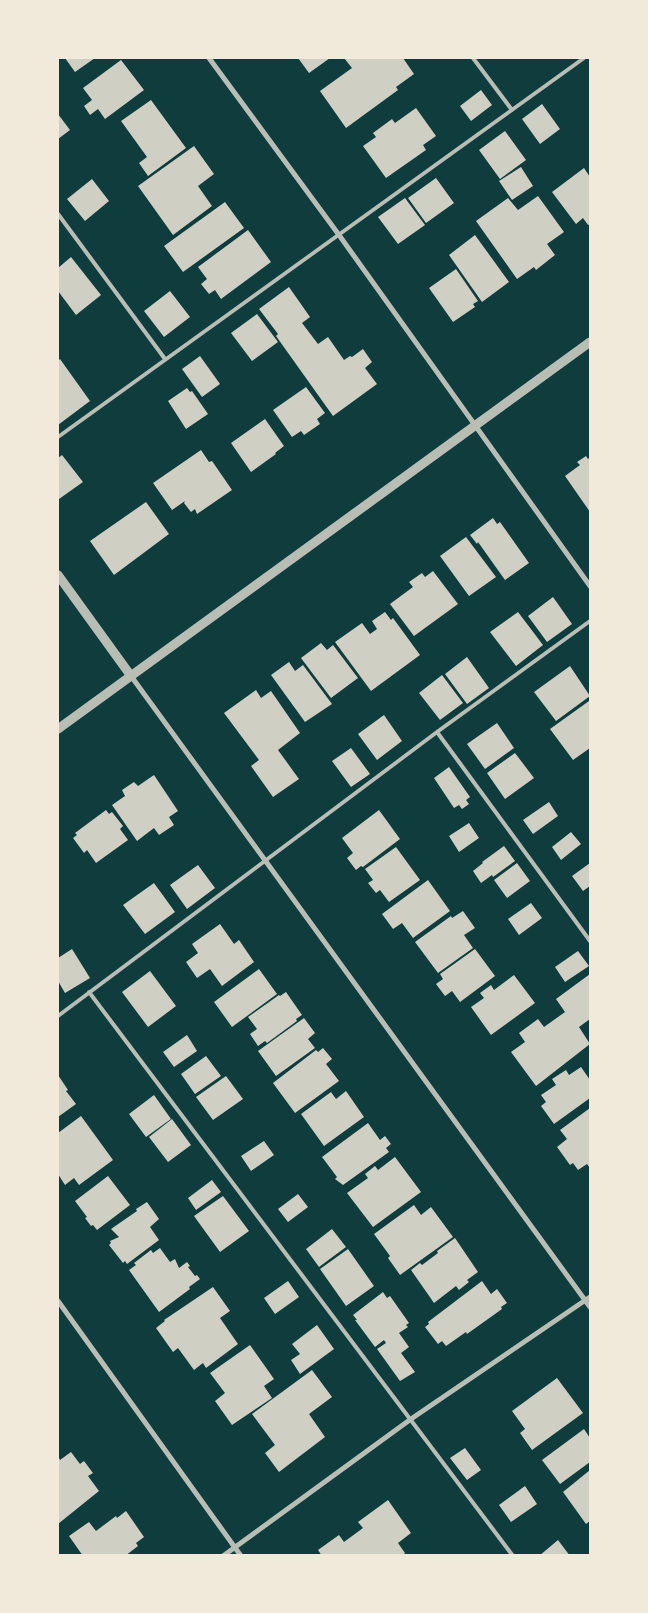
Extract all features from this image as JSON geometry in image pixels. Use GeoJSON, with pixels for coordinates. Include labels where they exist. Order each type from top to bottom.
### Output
{"type":"FeatureCollection","features":[{"type":"Feature","properties":{"kind":"street"},"geometry":{"type":"LineString","coordinates":[[209,58],[339,235],[590,586]]}},
{"type":"Feature","properties":{"kind":"street"},"geometry":{"type":"LineString","coordinates":[[58,730],[590,342]]}},
{"type":"Feature","properties":{"kind":"street"},"geometry":{"type":"LineString","coordinates":[[58,575],[588,1299],[590,1307]]}},
{"type":"Feature","properties":{"kind":"street"},"geometry":{"type":"LineString","coordinates":[[223,1556],[411,1419],[588,1299]]}},
{"type":"Feature","properties":{"kind":"street"},"geometry":{"type":"LineString","coordinates":[[58,1301],[240,1556]]}},
{"type":"Feature","properties":{"kind":"lane"},"geometry":{"type":"LineString","coordinates":[[473,58],[512,110]]}},
{"type":"Feature","properties":{"kind":"lane"},"geometry":{"type":"LineString","coordinates":[[58,437],[584,58]]}},
{"type":"Feature","properties":{"kind":"lane"},"geometry":{"type":"LineString","coordinates":[[58,214],[165,359]]}},
{"type":"Feature","properties":{"kind":"lane"},"geometry":{"type":"LineString","coordinates":[[58,1016],[437,732],[590,621]]}},
{"type":"Feature","properties":{"kind":"lane"},"geometry":{"type":"LineString","coordinates":[[437,732],[590,941]]}},
{"type":"Feature","properties":{"kind":"lane"},"geometry":{"type":"LineString","coordinates":[[89,992],[513,1556]]}},
{"type":"Feature","properties":{"kind":"building"},"geometry":{"type":"Polygon","coordinates":[[[65,58],[95,58],[75,72],[65,58]]]}},
{"type":"Feature","properties":{"kind":"building"},"geometry":{"type":"Polygon","coordinates":[[[298,58],[330,58],[309,73],[298,58]]]}},
{"type":"Feature","properties":{"kind":"building"},"geometry":{"type":"Polygon","coordinates":[[[344,58],[403,58],[414,74],[396,87],[398,90],[346,128],[320,91],[352,68],[344,58]]]}},
{"type":"Feature","properties":{"kind":"building"},"geometry":{"type":"Polygon","coordinates":[[[121,60],[144,90],[105,119],[98,109],[90,115],[84,106],[92,100],[83,88],[121,60]]]}},
{"type":"Feature","properties":{"kind":"building"},"geometry":{"type":"Polygon","coordinates":[[[481,90],[492,105],[471,121],[460,106],[481,90]]]}},
{"type":"Feature","properties":{"kind":"building"},"geometry":{"type":"Polygon","coordinates":[[[151,100],[186,148],[148,176],[139,163],[147,157],[121,121],[151,100]]]}},
{"type":"Feature","properties":{"kind":"building"},"geometry":{"type":"Polygon","coordinates":[[[542,104],[560,129],[540,144],[522,119],[542,104]]]}},
{"type":"Feature","properties":{"kind":"building"},"geometry":{"type":"Polygon","coordinates":[[[416,108],[436,136],[423,145],[426,150],[386,178],[363,146],[376,137],[373,133],[392,119],[395,123],[416,108]]]}},
{"type":"Feature","properties":{"kind":"building"},"geometry":{"type":"Polygon","coordinates":[[[58,114],[70,130],[58,139],[58,114]]]}},
{"type":"Feature","properties":{"kind":"building"},"geometry":{"type":"Polygon","coordinates":[[[505,131],[526,160],[500,179],[479,150],[505,131]]]}},
{"type":"Feature","properties":{"kind":"building"},"geometry":{"type":"Polygon","coordinates":[[[194,146],[214,174],[198,186],[212,206],[173,235],[138,186],[194,146]]]}},
{"type":"Feature","properties":{"kind":"building"},"geometry":{"type":"Polygon","coordinates":[[[521,167],[533,186],[512,200],[499,181],[521,167]]]}},
{"type":"Feature","properties":{"kind":"building"},"geometry":{"type":"Polygon","coordinates":[[[584,168],[590,177],[590,224],[588,225],[583,218],[576,224],[552,192],[584,168]]]}},
{"type":"Feature","properties":{"kind":"building"},"geometry":{"type":"Polygon","coordinates":[[[436,178],[454,203],[426,223],[408,198],[436,178]]]}},
{"type":"Feature","properties":{"kind":"building"},"geometry":{"type":"Polygon","coordinates":[[[92,179],[109,201],[85,221],[67,199],[92,179]]]}},
{"type":"Feature","properties":{"kind":"building"},"geometry":{"type":"Polygon","coordinates":[[[538,196],[564,232],[547,244],[555,255],[536,270],[534,267],[517,279],[476,221],[508,198],[518,210],[538,196]]]}},
{"type":"Feature","properties":{"kind":"building"},"geometry":{"type":"Polygon","coordinates":[[[405,198],[425,225],[398,244],[378,217],[405,198]]]}},
{"type":"Feature","properties":{"kind":"building"},"geometry":{"type":"Polygon","coordinates":[[[225,202],[244,228],[183,272],[164,246],[225,202]]]}},
{"type":"Feature","properties":{"kind":"building"},"geometry":{"type":"Polygon","coordinates":[[[248,230],[271,262],[221,299],[215,290],[209,294],[201,284],[207,279],[198,267],[248,230]]]}},
{"type":"Feature","properties":{"kind":"building"},"geometry":{"type":"Polygon","coordinates":[[[475,235],[509,282],[482,302],[449,255],[475,235]]]}},
{"type":"Feature","properties":{"kind":"building"},"geometry":{"type":"Polygon","coordinates":[[[71,257],[101,295],[76,315],[58,291],[58,268],[71,257]]]}},
{"type":"Feature","properties":{"kind":"building"},"geometry":{"type":"Polygon","coordinates":[[[456,269],[478,301],[473,304],[475,307],[453,322],[429,288],[456,269]]]}},
{"type":"Feature","properties":{"kind":"building"},"geometry":{"type":"Polygon","coordinates":[[[289,287],[310,317],[302,323],[318,344],[328,337],[344,360],[363,349],[372,362],[365,368],[377,384],[333,416],[259,309],[289,287]]]}},
{"type":"Feature","properties":{"kind":"building"},"geometry":{"type":"Polygon","coordinates":[[[170,291],[190,317],[164,337],[144,311],[170,291]]]}},
{"type":"Feature","properties":{"kind":"building"},"geometry":{"type":"Polygon","coordinates":[[[257,314],[278,342],[252,361],[231,333],[257,314]]]}},
{"type":"Feature","properties":{"kind":"building"},"geometry":{"type":"Polygon","coordinates":[[[200,356],[220,384],[202,397],[182,369],[200,356]]]}},
{"type":"Feature","properties":{"kind":"building"},"geometry":{"type":"Polygon","coordinates":[[[60,359],[90,401],[58,425],[58,361],[60,359]]]}},
{"type":"Feature","properties":{"kind":"building"},"geometry":{"type":"Polygon","coordinates":[[[306,387],[325,413],[317,419],[320,424],[304,435],[301,431],[292,437],[273,410],[306,387]]]}},
{"type":"Feature","properties":{"kind":"building"},"geometry":{"type":"Polygon","coordinates":[[[187,388],[190,392],[192,391],[208,414],[186,429],[168,401],[187,388]]]}},
{"type":"Feature","properties":{"kind":"building"},"geometry":{"type":"Polygon","coordinates":[[[265,419],[284,446],[251,472],[231,443],[265,419]]]}},
{"type":"Feature","properties":{"kind":"building"},"geometry":{"type":"Polygon","coordinates":[[[201,450],[209,462],[212,461],[232,490],[197,514],[195,509],[191,512],[184,503],[185,501],[172,510],[153,483],[201,450]]]}},
{"type":"Feature","properties":{"kind":"building"},"geometry":{"type":"Polygon","coordinates":[[[62,455],[83,482],[59,499],[58,458],[62,455]]]}},
{"type":"Feature","properties":{"kind":"building"},"geometry":{"type":"Polygon","coordinates":[[[586,456],[588,459],[590,457],[590,512],[565,476],[580,465],[577,462],[586,456]]]}},
{"type":"Feature","properties":{"kind":"building"},"geometry":{"type":"Polygon","coordinates":[[[146,502],[169,534],[114,575],[90,541],[146,502]]]}},
{"type":"Feature","properties":{"kind":"building"},"geometry":{"type":"Polygon","coordinates":[[[493,518],[497,524],[500,522],[529,563],[505,580],[478,542],[477,544],[470,535],[493,518]]]}},
{"type":"Feature","properties":{"kind":"building"},"geometry":{"type":"Polygon","coordinates":[[[466,537],[496,577],[469,596],[440,556],[466,537]]]}},
{"type":"Feature","properties":{"kind":"building"},"geometry":{"type":"Polygon","coordinates":[[[433,571],[458,604],[414,636],[390,604],[413,587],[409,582],[422,573],[425,577],[433,571]]]}},
{"type":"Feature","properties":{"kind":"building"},"geometry":{"type":"Polygon","coordinates":[[[553,597],[572,624],[547,642],[528,616],[553,597]]]}},
{"type":"Feature","properties":{"kind":"building"},"geometry":{"type":"Polygon","coordinates":[[[385,612],[391,620],[393,618],[420,655],[371,691],[335,642],[362,623],[370,634],[377,629],[372,621],[385,612]]]}},
{"type":"Feature","properties":{"kind":"building"},"geometry":{"type":"Polygon","coordinates":[[[518,612],[543,645],[516,666],[490,632],[518,612]]]}},
{"type":"Feature","properties":{"kind":"building"},"geometry":{"type":"Polygon","coordinates":[[[321,643],[327,650],[333,645],[358,678],[331,698],[301,658],[321,643]]]}},
{"type":"Feature","properties":{"kind":"building"},"geometry":{"type":"Polygon","coordinates":[[[467,657],[489,688],[467,704],[445,674],[467,657]]]}},
{"type":"Feature","properties":{"kind":"building"},"geometry":{"type":"Polygon","coordinates":[[[289,662],[295,671],[303,665],[332,704],[305,722],[271,675],[289,662]]]}},
{"type":"Feature","properties":{"kind":"building"},"geometry":{"type":"Polygon","coordinates":[[[570,666],[590,696],[556,721],[534,692],[570,666]]]}},
{"type":"Feature","properties":{"kind":"building"},"geometry":{"type":"Polygon","coordinates":[[[442,675],[463,703],[440,720],[419,693],[442,675]]]}},
{"type":"Feature","properties":{"kind":"building"},"geometry":{"type":"Polygon","coordinates":[[[256,690],[261,698],[271,691],[300,733],[278,750],[299,779],[273,797],[251,766],[259,760],[224,713],[256,690]]]}},
{"type":"Feature","properties":{"kind":"building"},"geometry":{"type":"Polygon","coordinates":[[[589,701],[590,748],[573,760],[550,729],[589,701]]]}},
{"type":"Feature","properties":{"kind":"building"},"geometry":{"type":"Polygon","coordinates":[[[384,715],[402,741],[377,760],[358,734],[384,715]]]}},
{"type":"Feature","properties":{"kind":"building"},"geometry":{"type":"Polygon","coordinates":[[[497,723],[514,748],[485,769],[467,744],[497,723]]]}},
{"type":"Feature","properties":{"kind":"building"},"geometry":{"type":"Polygon","coordinates":[[[351,748],[370,774],[351,787],[332,761],[351,748]]]}},
{"type":"Feature","properties":{"kind":"building"},"geometry":{"type":"Polygon","coordinates":[[[515,753],[534,778],[505,799],[487,773],[515,753]]]}},
{"type":"Feature","properties":{"kind":"building"},"geometry":{"type":"Polygon","coordinates":[[[449,767],[470,797],[466,800],[469,804],[462,809],[459,805],[454,808],[434,778],[449,767]]]}},
{"type":"Feature","properties":{"kind":"building"},"geometry":{"type":"Polygon","coordinates":[[[154,775],[178,811],[169,817],[174,825],[159,835],[154,828],[137,841],[112,805],[125,796],[122,790],[134,782],[138,786],[154,775]]]}},
{"type":"Feature","properties":{"kind":"building"},"geometry":{"type":"Polygon","coordinates":[[[549,802],[558,816],[533,834],[523,820],[549,802]]]}},
{"type":"Feature","properties":{"kind":"building"},"geometry":{"type":"Polygon","coordinates":[[[106,810],[109,814],[112,812],[123,826],[120,829],[128,840],[96,863],[87,850],[84,853],[73,838],[77,835],[75,833],[106,810]]]}},
{"type":"Feature","properties":{"kind":"building"},"geometry":{"type":"Polygon","coordinates":[[[379,810],[400,839],[363,867],[361,866],[356,870],[347,858],[353,853],[342,838],[379,810]]]}},
{"type":"Feature","properties":{"kind":"building"},"geometry":{"type":"Polygon","coordinates":[[[469,823],[479,838],[459,852],[449,836],[469,823]]]}},
{"type":"Feature","properties":{"kind":"building"},"geometry":{"type":"Polygon","coordinates":[[[571,832],[581,844],[561,860],[552,847],[571,832]]]}},
{"type":"Feature","properties":{"kind":"building"},"geometry":{"type":"Polygon","coordinates":[[[504,846],[515,861],[481,883],[473,871],[504,846]]]}},
{"type":"Feature","properties":{"kind":"building"},"geometry":{"type":"Polygon","coordinates":[[[396,847],[420,880],[389,902],[380,890],[376,893],[368,883],[373,880],[365,869],[396,847]]]}},
{"type":"Feature","properties":{"kind":"building"},"geometry":{"type":"Polygon","coordinates":[[[517,863],[530,881],[507,898],[494,880],[517,863]]]}},
{"type":"Feature","properties":{"kind":"building"},"geometry":{"type":"Polygon","coordinates":[[[590,863],[590,886],[583,891],[572,876],[590,863]]]}},
{"type":"Feature","properties":{"kind":"building"},"geometry":{"type":"Polygon","coordinates":[[[198,865],[215,888],[187,909],[170,885],[198,865]]]}},
{"type":"Feature","properties":{"kind":"building"},"geometry":{"type":"Polygon","coordinates":[[[428,880],[450,911],[413,938],[402,923],[393,929],[382,914],[428,880]]]}},
{"type":"Feature","properties":{"kind":"building"},"geometry":{"type":"Polygon","coordinates":[[[154,883],[175,912],[145,934],[123,905],[154,883]]]}},
{"type":"Feature","properties":{"kind":"building"},"geometry":{"type":"Polygon","coordinates":[[[531,903],[542,918],[519,935],[508,919],[531,903]]]}},
{"type":"Feature","properties":{"kind":"building"},"geometry":{"type":"Polygon","coordinates":[[[463,911],[475,928],[464,935],[473,948],[438,973],[415,942],[451,916],[452,918],[463,911]]]}},
{"type":"Feature","properties":{"kind":"building"},"geometry":{"type":"Polygon","coordinates":[[[220,924],[234,944],[239,940],[254,962],[222,986],[210,969],[197,978],[186,962],[198,953],[192,944],[220,924]]]}},
{"type":"Feature","properties":{"kind":"building"},"geometry":{"type":"Polygon","coordinates":[[[72,949],[90,978],[65,993],[58,981],[58,958],[72,949]]]}},
{"type":"Feature","properties":{"kind":"building"},"geometry":{"type":"Polygon","coordinates":[[[475,949],[495,976],[460,1002],[452,991],[445,996],[436,984],[443,979],[440,974],[475,949]]]}},
{"type":"Feature","properties":{"kind":"building"},"geometry":{"type":"Polygon","coordinates":[[[578,951],[589,966],[565,982],[555,967],[578,951]]]}},
{"type":"Feature","properties":{"kind":"building"},"geometry":{"type":"Polygon","coordinates":[[[259,969],[277,994],[232,1027],[214,1002],[259,969]]]}},
{"type":"Feature","properties":{"kind":"building"},"geometry":{"type":"Polygon","coordinates":[[[150,971],[176,1006],[148,1027],[122,992],[150,971]]]}},
{"type":"Feature","properties":{"kind":"building"},"geometry":{"type":"Polygon","coordinates":[[[590,974],[590,1019],[579,1027],[590,1044],[536,1086],[511,1052],[525,1042],[519,1033],[538,1019],[544,1027],[565,1012],[556,999],[590,974]]]}},
{"type":"Feature","properties":{"kind":"building"},"geometry":{"type":"Polygon","coordinates":[[[514,975],[535,1003],[491,1035],[471,1007],[484,998],[480,993],[491,985],[494,990],[514,975]]]}},
{"type":"Feature","properties":{"kind":"building"},"geometry":{"type":"Polygon","coordinates":[[[286,992],[302,1015],[296,1019],[297,1021],[267,1043],[265,1041],[258,1046],[250,1034],[257,1029],[248,1017],[286,992]]]}},
{"type":"Feature","properties":{"kind":"building"},"geometry":{"type":"Polygon","coordinates":[[[304,1018],[315,1033],[308,1039],[315,1048],[276,1076],[258,1051],[304,1018]]]}},
{"type":"Feature","properties":{"kind":"building"},"geometry":{"type":"Polygon","coordinates":[[[187,1035],[197,1051],[174,1067],[163,1052],[187,1035]]]}},
{"type":"Feature","properties":{"kind":"building"},"geometry":{"type":"Polygon","coordinates":[[[323,1048],[332,1059],[326,1064],[339,1081],[295,1113],[273,1083],[316,1050],[318,1052],[323,1048]]]}},
{"type":"Feature","properties":{"kind":"building"},"geometry":{"type":"Polygon","coordinates":[[[206,1056],[221,1076],[195,1094],[181,1074],[206,1056]]]}},
{"type":"Feature","properties":{"kind":"building"},"geometry":{"type":"Polygon","coordinates":[[[581,1067],[590,1080],[590,1098],[554,1124],[541,1106],[546,1102],[541,1095],[556,1085],[552,1079],[566,1070],[569,1075],[581,1067]]]}},
{"type":"Feature","properties":{"kind":"building"},"geometry":{"type":"Polygon","coordinates":[[[58,1075],[68,1090],[66,1091],[76,1104],[58,1117],[58,1075]]]}},
{"type":"Feature","properties":{"kind":"building"},"geometry":{"type":"Polygon","coordinates":[[[226,1076],[243,1099],[213,1120],[196,1097],[226,1076]]]}},
{"type":"Feature","properties":{"kind":"building"},"geometry":{"type":"Polygon","coordinates":[[[346,1091],[364,1117],[324,1146],[301,1114],[331,1092],[336,1099],[346,1091]]]}},
{"type":"Feature","properties":{"kind":"building"},"geometry":{"type":"Polygon","coordinates":[[[154,1095],[171,1119],[146,1137],[129,1114],[154,1095]]]}},
{"type":"Feature","properties":{"kind":"building"},"geometry":{"type":"Polygon","coordinates":[[[590,1108],[590,1168],[587,1164],[578,1170],[573,1163],[570,1165],[557,1147],[567,1139],[560,1130],[590,1108]]]}},
{"type":"Feature","properties":{"kind":"building"},"geometry":{"type":"Polygon","coordinates":[[[81,1116],[113,1160],[79,1185],[74,1178],[65,1185],[58,1174],[58,1133],[81,1116]]]}},
{"type":"Feature","properties":{"kind":"building"},"geometry":{"type":"Polygon","coordinates":[[[172,1119],[191,1145],[168,1162],[149,1137],[172,1119]]]}},
{"type":"Feature","properties":{"kind":"building"},"geometry":{"type":"Polygon","coordinates":[[[368,1123],[380,1140],[385,1136],[391,1144],[386,1148],[389,1152],[343,1185],[335,1179],[337,1177],[322,1157],[368,1123]]]}},
{"type":"Feature","properties":{"kind":"building"},"geometry":{"type":"Polygon","coordinates":[[[264,1141],[274,1155],[251,1171],[241,1156],[264,1141]]]}},
{"type":"Feature","properties":{"kind":"building"},"geometry":{"type":"Polygon","coordinates":[[[395,1157],[421,1192],[373,1227],[347,1193],[368,1178],[365,1174],[375,1166],[378,1170],[395,1157]]]}},
{"type":"Feature","properties":{"kind":"building"},"geometry":{"type":"Polygon","coordinates":[[[108,1176],[130,1205],[97,1230],[93,1225],[91,1226],[75,1201],[108,1176]]]}},
{"type":"Feature","properties":{"kind":"building"},"geometry":{"type":"Polygon","coordinates":[[[212,1180],[221,1192],[196,1210],[188,1198],[212,1180]]]}},
{"type":"Feature","properties":{"kind":"building"},"geometry":{"type":"Polygon","coordinates":[[[298,1194],[308,1207],[288,1222],[278,1209],[298,1194]]]}},
{"type":"Feature","properties":{"kind":"building"},"geometry":{"type":"Polygon","coordinates":[[[223,1196],[249,1231],[220,1252],[194,1216],[223,1196]]]}},
{"type":"Feature","properties":{"kind":"building"},"geometry":{"type":"Polygon","coordinates":[[[147,1202],[159,1219],[150,1227],[159,1240],[127,1264],[125,1261],[123,1263],[109,1245],[110,1241],[119,1237],[111,1229],[147,1202]]]}},
{"type":"Feature","properties":{"kind":"building"},"geometry":{"type":"Polygon","coordinates":[[[414,1205],[421,1215],[431,1207],[453,1237],[400,1275],[388,1258],[390,1256],[374,1234],[414,1205]]]}},
{"type":"Feature","properties":{"kind":"building"},"geometry":{"type":"Polygon","coordinates":[[[332,1229],[346,1247],[319,1267],[306,1249],[332,1229]]]}},
{"type":"Feature","properties":{"kind":"building"},"geometry":{"type":"Polygon","coordinates":[[[455,1238],[478,1272],[467,1280],[469,1282],[459,1290],[456,1286],[434,1303],[411,1270],[420,1263],[422,1265],[455,1238]]]}},
{"type":"Feature","properties":{"kind":"building"},"geometry":{"type":"Polygon","coordinates":[[[160,1248],[170,1262],[175,1259],[179,1268],[187,1262],[190,1266],[188,1267],[200,1279],[189,1287],[190,1289],[159,1312],[129,1270],[136,1265],[134,1263],[151,1250],[153,1253],[160,1248]]]}},
{"type":"Feature","properties":{"kind":"building"},"geometry":{"type":"Polygon","coordinates":[[[348,1249],[374,1286],[346,1306],[320,1269],[348,1249]]]}},
{"type":"Feature","properties":{"kind":"building"},"geometry":{"type":"Polygon","coordinates":[[[288,1281],[299,1297],[275,1314],[264,1298],[288,1281]]]}},
{"type":"Feature","properties":{"kind":"building"},"geometry":{"type":"Polygon","coordinates":[[[482,1281],[491,1294],[497,1289],[507,1303],[501,1307],[502,1309],[467,1334],[466,1332],[446,1346],[442,1341],[438,1344],[425,1327],[429,1324],[428,1322],[482,1281]]]}},
{"type":"Feature","properties":{"kind":"building"},"geometry":{"type":"Polygon","coordinates":[[[213,1287],[230,1311],[220,1318],[238,1344],[206,1368],[203,1363],[194,1370],[178,1348],[173,1352],[156,1328],[164,1320],[213,1287]]]}},
{"type":"Feature","properties":{"kind":"building"},"geometry":{"type":"Polygon","coordinates":[[[383,1292],[387,1298],[390,1296],[409,1323],[406,1325],[408,1327],[399,1333],[409,1347],[401,1353],[415,1372],[400,1381],[377,1349],[386,1343],[384,1340],[375,1347],[353,1315],[383,1292]]]}},
{"type":"Feature","properties":{"kind":"building"},"geometry":{"type":"Polygon","coordinates":[[[317,1325],[334,1349],[300,1374],[291,1360],[300,1354],[292,1344],[317,1325]]]}},
{"type":"Feature","properties":{"kind":"building"},"geometry":{"type":"Polygon","coordinates":[[[250,1345],[274,1379],[264,1386],[272,1398],[232,1425],[215,1401],[225,1393],[210,1373],[250,1345]]]}},
{"type":"Feature","properties":{"kind":"building"},"geometry":{"type":"Polygon","coordinates":[[[312,1370],[332,1397],[309,1414],[325,1437],[279,1472],[265,1453],[275,1445],[252,1414],[312,1370]]]}},
{"type":"Feature","properties":{"kind":"building"},"geometry":{"type":"Polygon","coordinates":[[[557,1378],[583,1413],[532,1450],[520,1433],[525,1429],[512,1411],[557,1378]]]}},
{"type":"Feature","properties":{"kind":"building"},"geometry":{"type":"Polygon","coordinates":[[[584,1429],[590,1438],[590,1462],[560,1484],[542,1460],[584,1429]]]}},
{"type":"Feature","properties":{"kind":"building"},"geometry":{"type":"Polygon","coordinates":[[[465,1448],[481,1470],[467,1480],[450,1458],[465,1448]]]}},
{"type":"Feature","properties":{"kind":"building"},"geometry":{"type":"Polygon","coordinates":[[[71,1452],[80,1464],[84,1461],[93,1473],[88,1476],[99,1491],[58,1524],[58,1456],[60,1460],[71,1452]]]}},
{"type":"Feature","properties":{"kind":"building"},"geometry":{"type":"Polygon","coordinates":[[[590,1470],[590,1521],[586,1524],[563,1492],[590,1470]]]}},
{"type":"Feature","properties":{"kind":"building"},"geometry":{"type":"Polygon","coordinates":[[[525,1486],[537,1504],[511,1522],[499,1505],[525,1486]]]}},
{"type":"Feature","properties":{"kind":"building"},"geometry":{"type":"Polygon","coordinates":[[[388,1500],[411,1533],[398,1543],[405,1553],[402,1556],[322,1556],[318,1550],[339,1535],[344,1542],[363,1528],[358,1522],[388,1500]]]}},
{"type":"Feature","properties":{"kind":"building"},"geometry":{"type":"Polygon","coordinates":[[[126,1511],[144,1537],[136,1543],[138,1546],[125,1556],[83,1556],[69,1536],[89,1522],[96,1531],[126,1511]]]}},
{"type":"Feature","properties":{"kind":"building"},"geometry":{"type":"Polygon","coordinates":[[[558,1540],[570,1556],[539,1556],[558,1540]]]}}]}
